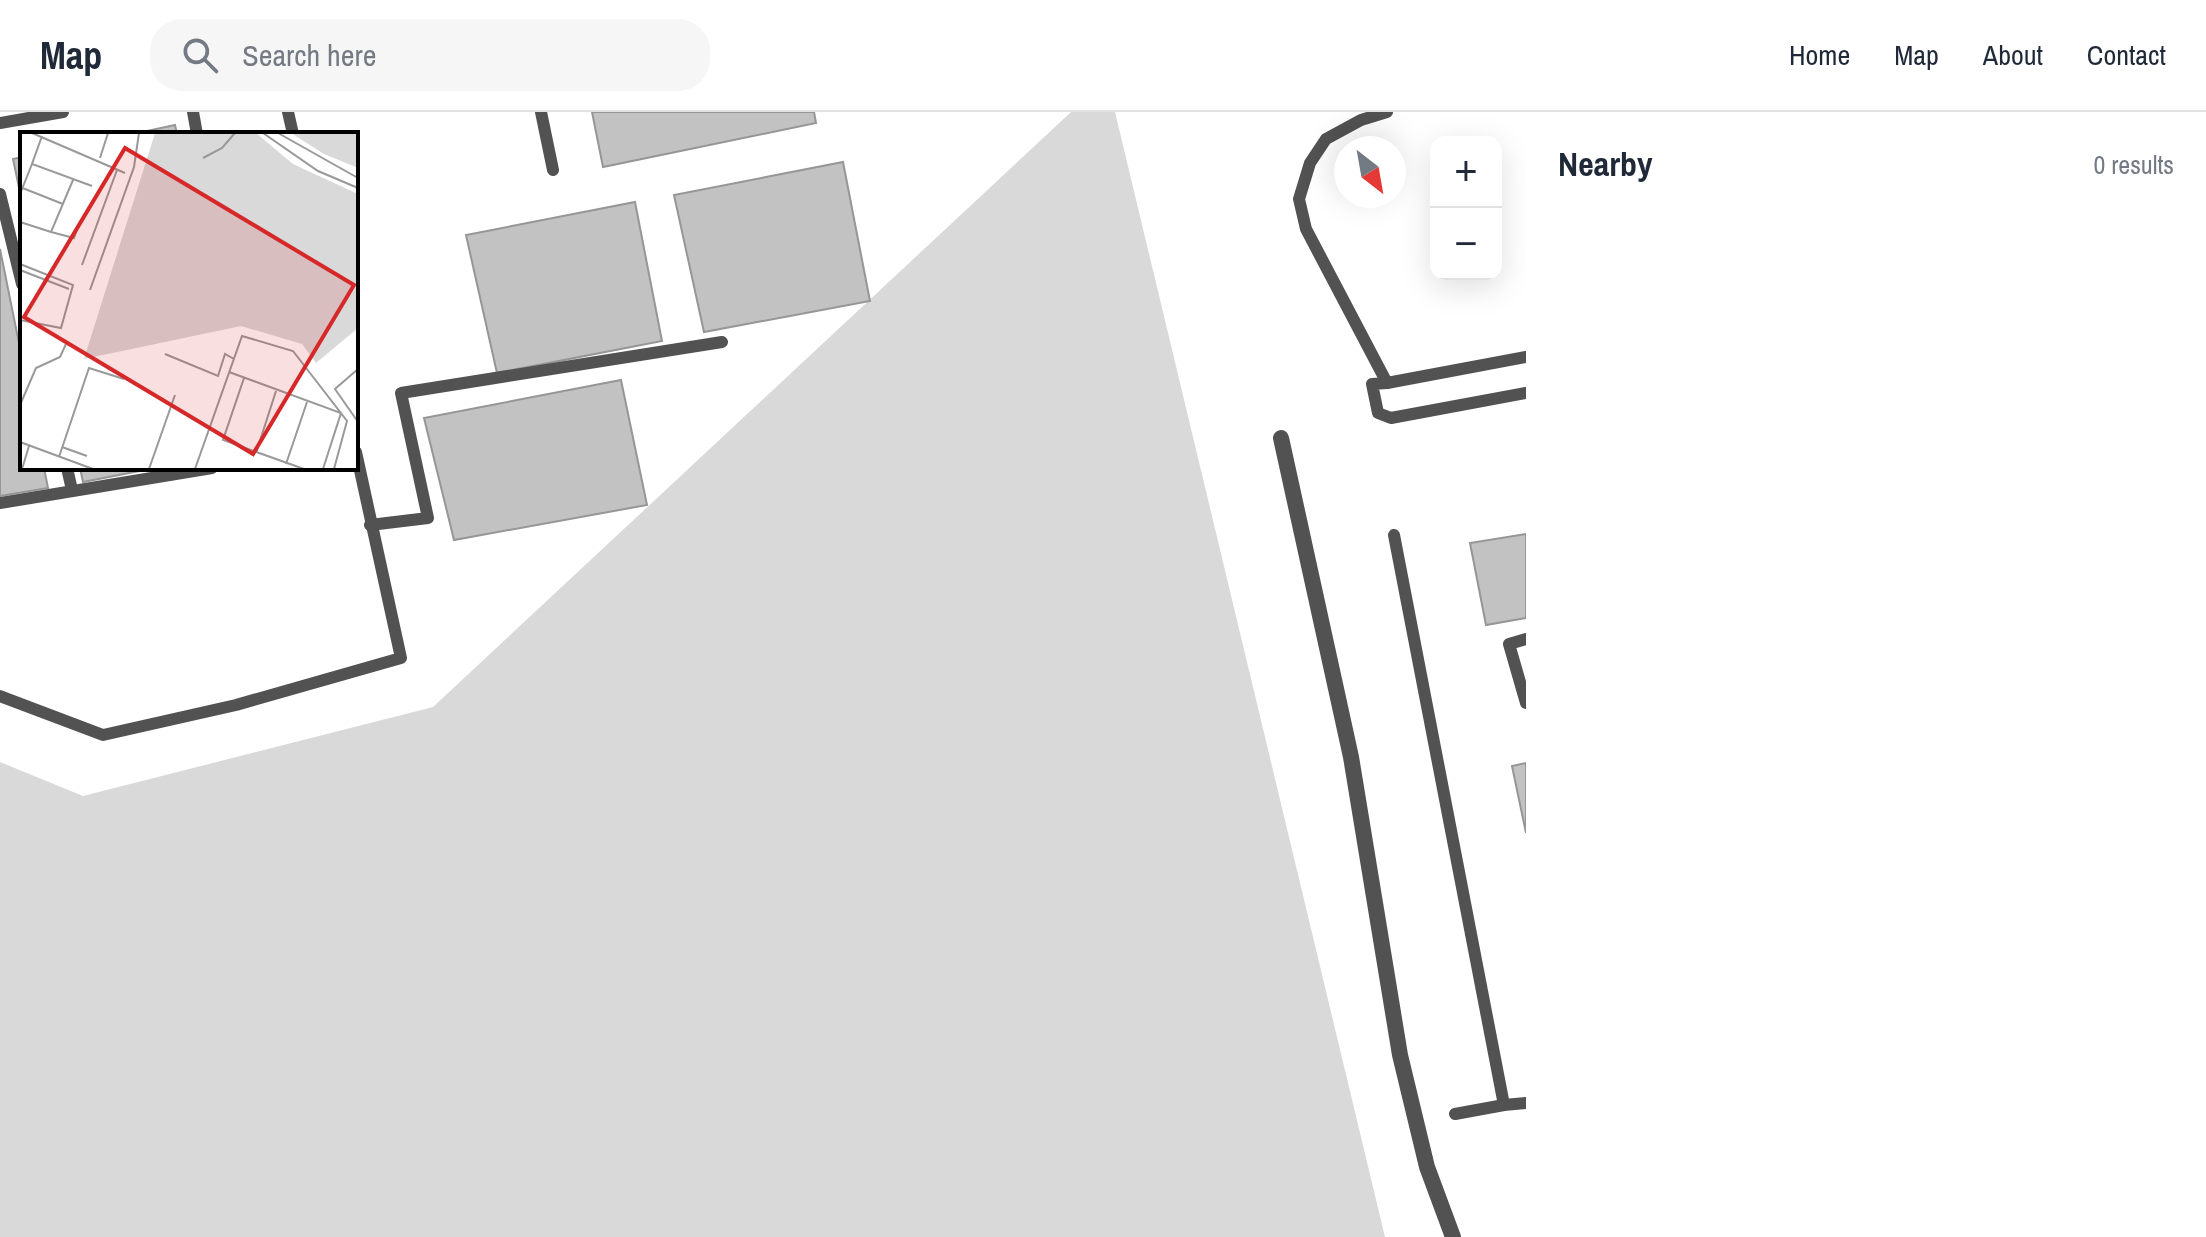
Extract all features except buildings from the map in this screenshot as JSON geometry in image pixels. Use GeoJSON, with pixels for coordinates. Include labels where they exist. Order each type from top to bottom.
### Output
{"type":"FeatureCollection","features":[{"type":"Feature","properties":{"kind":"street"},"geometry":{"type":"LineString","coordinates":[[1281,438],[1351,757],[1400,1055],[1427,1167],[1453,1237]]}},
{"type":"Feature","properties":{"kind":"lane"},"geometry":{"type":"LineString","coordinates":[[0,123],[63,112]]}},
{"type":"Feature","properties":{"kind":"lane"},"geometry":{"type":"LineString","coordinates":[[193,112],[197,132]]}},
{"type":"Feature","properties":{"kind":"lane"},"geometry":{"type":"LineString","coordinates":[[288,112],[293,132]]}},
{"type":"Feature","properties":{"kind":"lane"},"geometry":{"type":"LineString","coordinates":[[541,112],[553,170]]}},
{"type":"Feature","properties":{"kind":"lane"},"geometry":{"type":"LineString","coordinates":[[1387,112],[1361,120],[1326,139],[1310,163],[1299,199],[1306,229],[1387,383]]}},
{"type":"Feature","properties":{"kind":"lane"},"geometry":{"type":"LineString","coordinates":[[0,194],[20,276]]}},
{"type":"Feature","properties":{"kind":"lane"},"geometry":{"type":"LineString","coordinates":[[370,525],[428,518],[401,393],[722,342]]}},
{"type":"Feature","properties":{"kind":"lane"},"geometry":{"type":"LineString","coordinates":[[1526,357],[1372,384],[1378,413],[1391,418],[1526,393]]}},
{"type":"Feature","properties":{"kind":"lane"},"geometry":{"type":"LineString","coordinates":[[0,696],[103,735],[236,705],[401,658],[358,462]]}},
{"type":"Feature","properties":{"kind":"lane"},"geometry":{"type":"LineString","coordinates":[[67,470],[72,490]]}},
{"type":"Feature","properties":{"kind":"lane"},"geometry":{"type":"LineString","coordinates":[[0,503],[199,470]]}},
{"type":"Feature","properties":{"kind":"lane"},"geometry":{"type":"LineString","coordinates":[[1394,535],[1504,1105]]}},
{"type":"Feature","properties":{"kind":"lane"},"geometry":{"type":"LineString","coordinates":[[1526,639],[1509,644],[1526,703]]}},
{"type":"Feature","properties":{"kind":"lane"},"geometry":{"type":"LineString","coordinates":[[1455,1114],[1526,1103]]}},
{"type":"Feature","properties":{"kind":"shaded area"},"geometry":{"type":"Polygon","coordinates":[[[1071,112],[1115,112],[1385,1237],[0,1237],[0,762],[83,796],[433,707],[1071,112]]]}}]}
